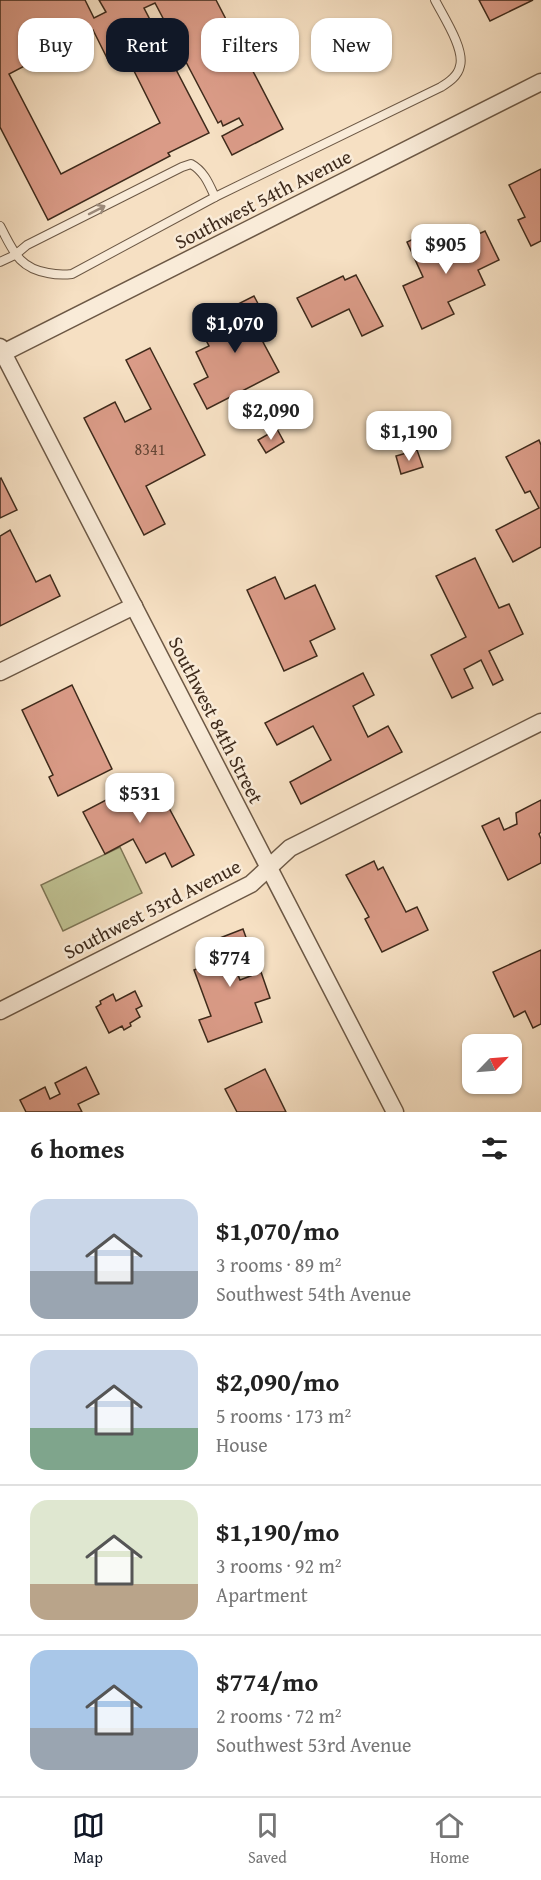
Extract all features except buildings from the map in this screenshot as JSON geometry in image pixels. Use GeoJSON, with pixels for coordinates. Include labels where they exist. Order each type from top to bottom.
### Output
{"type":"FeatureCollection","features":[{"type":"Feature","properties":{"kind":"street","name":"Southwest 54th Avenue"},"geometry":{"type":"LineString","coordinates":[[2,350],[541,82]]}},
{"type":"Feature","properties":{"kind":"street","name":"Southwest 84th Street"},"geometry":{"type":"LineString","coordinates":[[2,350],[395,1112]]}},
{"type":"Feature","properties":{"kind":"street"},"geometry":{"type":"LineString","coordinates":[[0,672],[134,606]]}},
{"type":"Feature","properties":{"kind":"street","name":"Southwest 53rd Avenue"},"geometry":{"type":"LineString","coordinates":[[0,1011],[250,884],[290,849],[541,722]]}},
{"type":"Feature","properties":{"kind":"lane"},"geometry":{"type":"LineString","coordinates":[[0,226],[20,262],[34,270],[59,275],[72,274],[215,197],[450,81],[460,67],[460,53],[435,0]]}},
{"type":"Feature","properties":{"kind":"lane"},"geometry":{"type":"LineString","coordinates":[[0,262],[15,255],[27,245],[191,164],[206,177],[215,197]]}},
{"type":"Feature","properties":{"kind":"green space"},"geometry":{"type":"Polygon","coordinates":[[[120,847],[142,893],[63,931],[41,885],[120,847]]]}}]}
